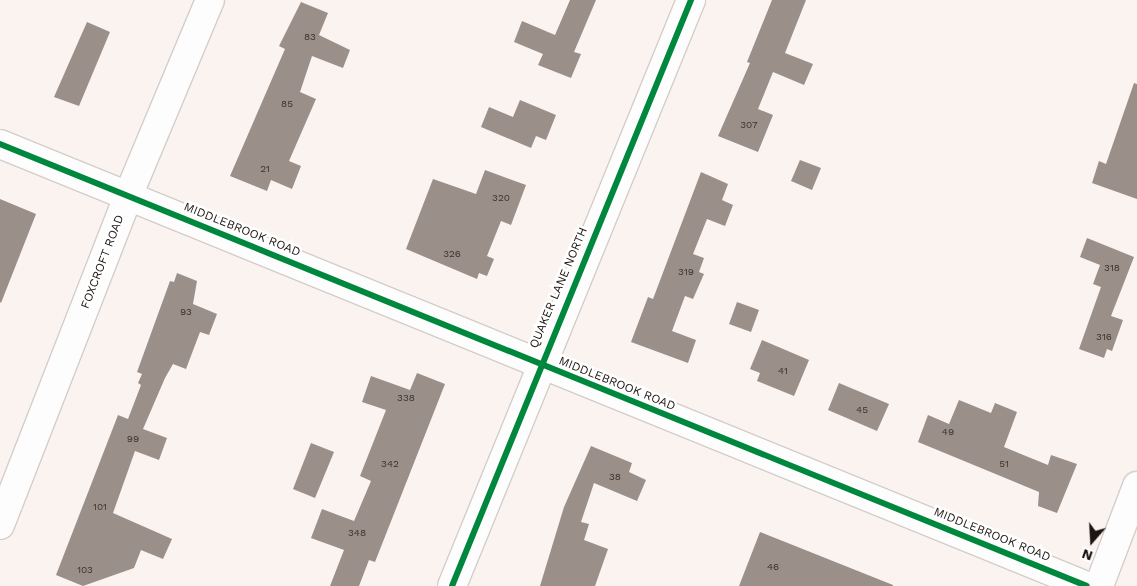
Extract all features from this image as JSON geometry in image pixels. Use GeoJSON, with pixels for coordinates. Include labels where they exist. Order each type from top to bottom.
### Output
{"type":"FeatureCollection","features":[{"type":"Feature","properties":{"kind":"street","name":"FOXCROFT ROAD"},"geometry":{"type":"LineString","coordinates":[[0,525],[128,196],[210,0]]}},
{"type":"Feature","properties":{"kind":"street","name":"QUAKER LANE NORTH"},"geometry":{"type":"LineString","coordinates":[[452,586],[539,364],[691,0]]}},
{"type":"Feature","properties":{"kind":"street","name":"MIDDLEBROOK ROAD"},"geometry":{"type":"LineString","coordinates":[[0,144],[1087,586]]}},
{"type":"Feature","properties":{"kind":"street"},"geometry":{"type":"LineString","coordinates":[[1099,586],[1137,486]]}},
{"type":"Feature","properties":{"kind":"building"},"geometry":{"type":"Polygon","coordinates":[[[570,0],[596,0],[574,52],[581,54],[571,78],[538,65],[543,54],[514,42],[522,21],[555,35],[570,0]]]}},
{"type":"Feature","properties":{"kind":"building"},"geometry":{"type":"Polygon","coordinates":[[[772,0],[806,0],[785,53],[813,64],[804,85],[773,72],[758,109],[773,115],[758,152],[718,136],[750,63],[747,62],[772,0]]]}},
{"type":"Feature","properties":{"kind":"building"},"geometry":{"type":"Polygon","coordinates":[[[301,2],[328,13],[319,35],[350,50],[343,68],[312,56],[300,92],[316,99],[289,161],[301,166],[292,189],[271,180],[267,191],[230,176],[285,49],[279,46],[301,2]]]}},
{"type":"Feature","properties":{"kind":"building"},"geometry":{"type":"Polygon","coordinates":[[[87,22],[110,32],[79,106],[54,97],[87,22]]]}},
{"type":"Feature","properties":{"kind":"building"},"geometry":{"type":"Polygon","coordinates":[[[1134,83],[1137,84],[1137,199],[1092,183],[1099,161],[1106,164],[1134,83]]]}},
{"type":"Feature","properties":{"kind":"building"},"geometry":{"type":"Polygon","coordinates":[[[520,100],[556,115],[546,140],[536,136],[531,148],[481,127],[489,107],[513,117],[520,100]]]}},
{"type":"Feature","properties":{"kind":"building"},"geometry":{"type":"Polygon","coordinates":[[[800,160],[821,168],[812,190],[791,181],[800,160]]]}},
{"type":"Feature","properties":{"kind":"building"},"geometry":{"type":"Polygon","coordinates":[[[485,170],[526,185],[511,225],[501,221],[487,256],[494,259],[487,276],[479,273],[477,279],[406,249],[433,179],[476,194],[485,170]]]}},
{"type":"Feature","properties":{"kind":"building"},"geometry":{"type":"Polygon","coordinates":[[[701,172],[728,184],[722,200],[733,205],[725,226],[707,219],[693,254],[704,258],[699,272],[704,274],[693,299],[685,296],[672,331],[696,340],[688,363],[631,342],[648,297],[653,299],[701,172]]]}},
{"type":"Feature","properties":{"kind":"building"},"geometry":{"type":"Polygon","coordinates":[[[0,199],[36,214],[1,303],[0,302],[0,199]]]}},
{"type":"Feature","properties":{"kind":"building"},"geometry":{"type":"Polygon","coordinates":[[[1087,238],[1134,257],[1111,316],[1123,320],[1112,351],[1107,349],[1104,358],[1079,349],[1101,287],[1093,284],[1100,265],[1080,257],[1087,238]]]}},
{"type":"Feature","properties":{"kind":"building"},"geometry":{"type":"Polygon","coordinates":[[[177,273],[197,281],[193,304],[217,314],[209,335],[200,332],[186,369],[173,364],[165,378],[143,429],[167,438],[159,460],[135,451],[113,513],[172,539],[163,559],[141,550],[134,568],[83,586],[56,575],[118,415],[128,419],[141,385],[138,383],[142,374],[137,372],[170,281],[174,282],[177,273]]]}},
{"type":"Feature","properties":{"kind":"building"},"geometry":{"type":"Polygon","coordinates":[[[737,302],[759,310],[751,332],[729,324],[737,302]]]}},
{"type":"Feature","properties":{"kind":"building"},"geometry":{"type":"Polygon","coordinates":[[[762,340],[809,360],[794,396],[757,381],[760,373],[750,369],[762,340]]]}},
{"type":"Feature","properties":{"kind":"building"},"geometry":{"type":"Polygon","coordinates":[[[417,373],[445,384],[375,562],[369,560],[359,586],[330,586],[344,550],[311,538],[322,509],[354,521],[371,481],[360,476],[386,410],[362,402],[371,376],[410,390],[417,373]]]}},
{"type":"Feature","properties":{"kind":"building"},"geometry":{"type":"Polygon","coordinates":[[[839,383],[889,404],[877,431],[828,410],[839,383]]]}},
{"type":"Feature","properties":{"kind":"building"},"geometry":{"type":"Polygon","coordinates":[[[959,400],[991,413],[995,403],[1017,412],[1004,447],[1048,465],[1051,455],[1077,464],[1057,513],[1038,506],[1039,492],[918,442],[928,415],[949,424],[959,400]]]}},
{"type":"Feature","properties":{"kind":"building"},"geometry":{"type":"Polygon","coordinates":[[[311,443],[334,452],[315,498],[293,489],[311,443]]]}},
{"type":"Feature","properties":{"kind":"building"},"geometry":{"type":"Polygon","coordinates":[[[591,446],[632,463],[629,472],[646,480],[637,501],[594,483],[581,522],[589,524],[584,540],[608,549],[595,586],[540,586],[564,507],[591,446]]]}},
{"type":"Feature","properties":{"kind":"building"},"geometry":{"type":"Polygon","coordinates":[[[760,532],[893,585],[893,586],[739,586],[760,532]]]}},
{"type":"Feature","properties":{"kind":"cycle path"},"geometry":{"type":"LineString","coordinates":[[452,586],[691,0]]}},
{"type":"Feature","properties":{"kind":"cycle path"},"geometry":{"type":"LineString","coordinates":[[0,144],[1087,586]]}}]}
